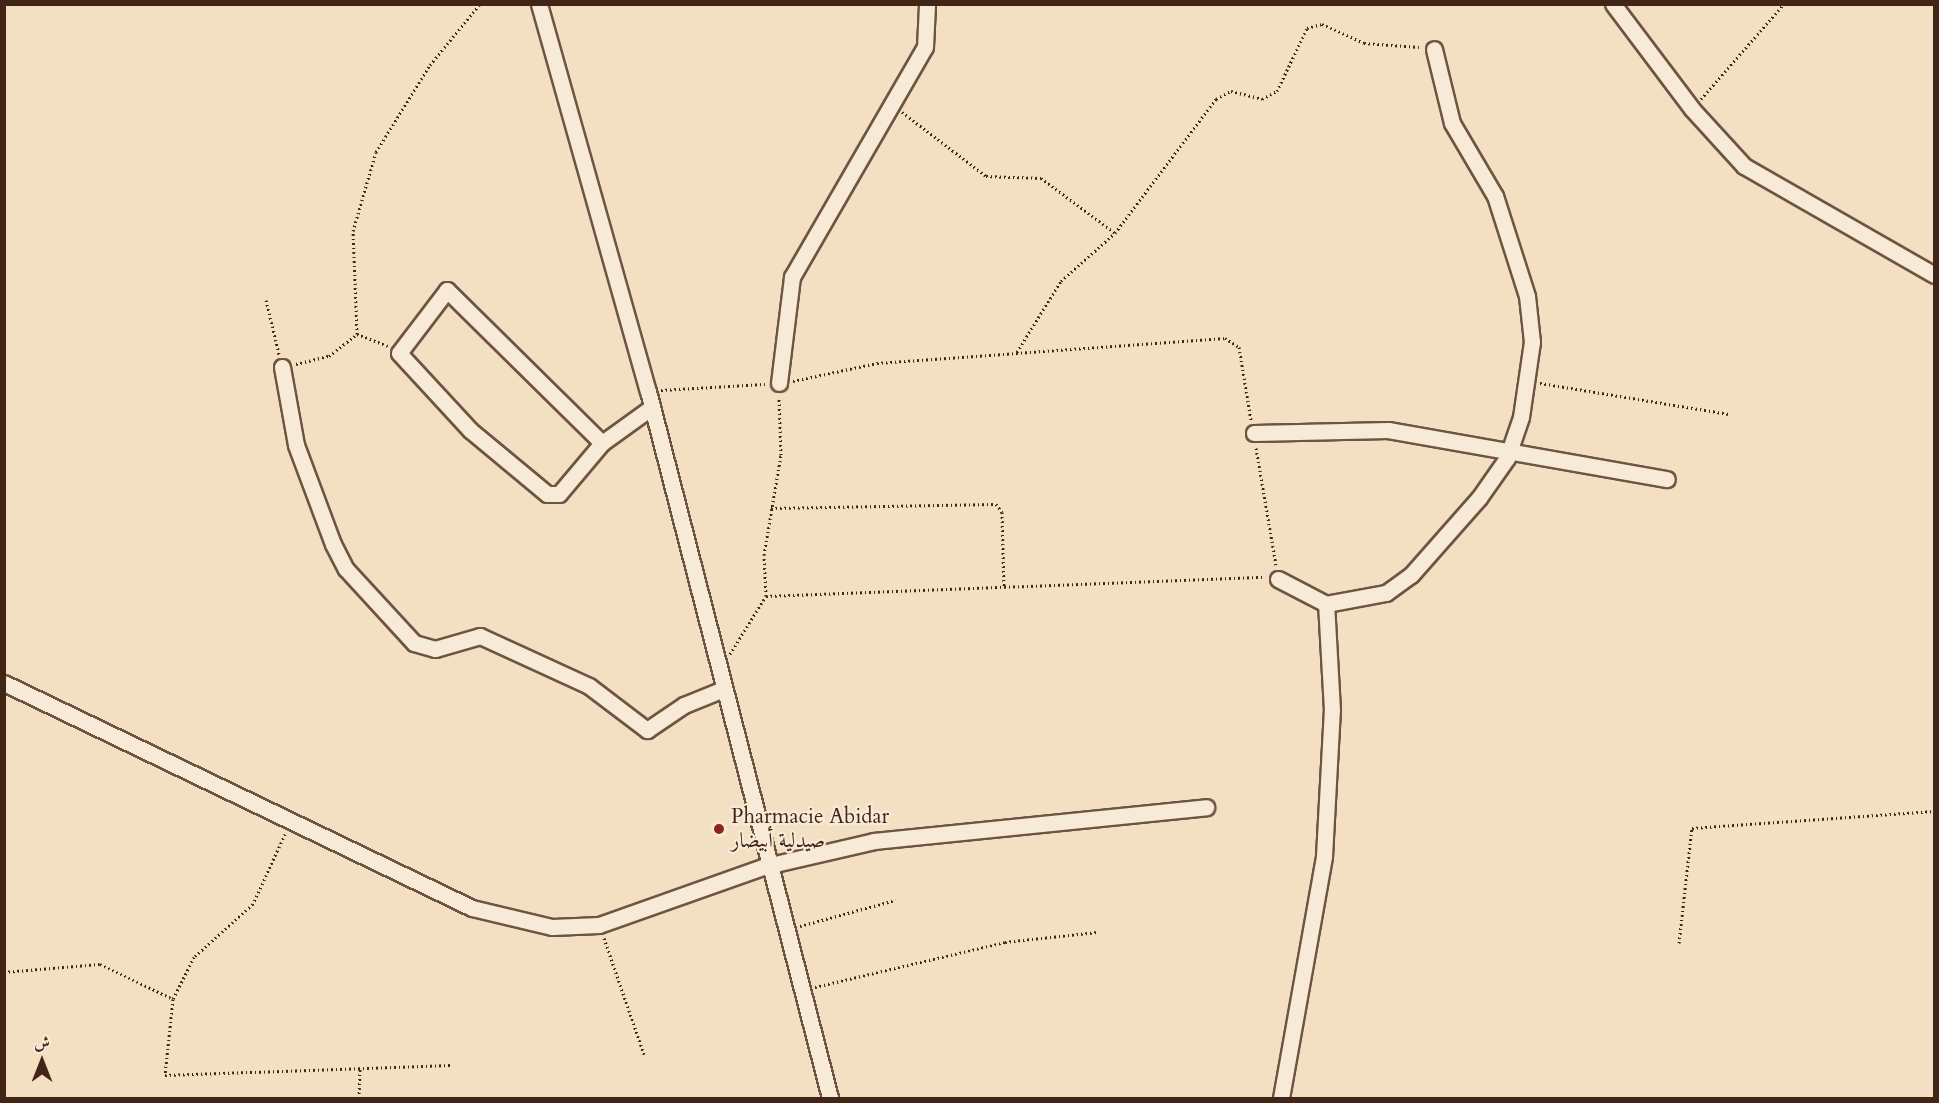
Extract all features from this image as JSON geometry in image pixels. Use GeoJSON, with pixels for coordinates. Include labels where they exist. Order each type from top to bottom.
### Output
{"type":"FeatureCollection","features":[{"type":"Feature","properties":{"kind":"street"},"geometry":{"type":"LineString","coordinates":[[539,4],[648,391],[766,866],[830,1098]]}},
{"type":"Feature","properties":{"kind":"street"},"geometry":{"type":"LineString","coordinates":[[779,383],[795,269],[890,103],[925,47],[927,4]]}},
{"type":"Feature","properties":{"kind":"street"},"geometry":{"type":"LineString","coordinates":[[1613,4],[1692,109],[1744,166],[1935,275]]}},
{"type":"Feature","properties":{"kind":"street"},"geometry":{"type":"LineString","coordinates":[[1278,579],[1326,604],[1386,593],[1411,575],[1479,498],[1509,451],[1526,381],[1532,342],[1527,296],[1495,196],[1452,123],[1434,49]]}},
{"type":"Feature","properties":{"kind":"street"},"geometry":{"type":"LineString","coordinates":[[602,443],[447,290],[399,353],[534,488],[560,494],[602,443],[652,407]]}},
{"type":"Feature","properties":{"kind":"street"},"geometry":{"type":"LineString","coordinates":[[282,367],[296,445],[333,544],[345,569],[414,643],[435,649],[480,636],[589,686],[646,730],[684,705],[721,690]]}},
{"type":"Feature","properties":{"kind":"street"},"geometry":{"type":"LineString","coordinates":[[1254,433],[1366,428],[1667,479]]}},
{"type":"Feature","properties":{"kind":"street"},"geometry":{"type":"LineString","coordinates":[[1281,1098],[1324,856],[1332,710],[1326,604]]}},
{"type":"Feature","properties":{"kind":"street"},"geometry":{"type":"LineString","coordinates":[[4,683],[472,908],[523,924],[599,925],[766,866],[907,835],[1206,807]]}},
{"type":"Feature","properties":{"kind":"path"},"geometry":{"type":"LineString","coordinates":[[357,334],[353,231],[376,152],[430,65],[480,4]]}},
{"type":"Feature","properties":{"kind":"path"},"geometry":{"type":"LineString","coordinates":[[1692,109],[1784,4]]}},
{"type":"Feature","properties":{"kind":"path"},"geometry":{"type":"LineString","coordinates":[[1017,352],[1061,281],[1114,233],[1216,99],[1232,91],[1262,99],[1277,91],[1307,28],[1322,24],[1364,43],[1434,49]]}},
{"type":"Feature","properties":{"kind":"path"},"geometry":{"type":"LineString","coordinates":[[890,103],[986,176],[1041,178],[1114,233]]}},
{"type":"Feature","properties":{"kind":"path"},"geometry":{"type":"LineString","coordinates":[[266,300],[282,367],[329,356],[357,334],[371,336],[399,353]]}},
{"type":"Feature","properties":{"kind":"path"},"geometry":{"type":"LineString","coordinates":[[648,391],[779,383],[877,363],[1017,352],[1233,340],[1239,347],[1278,579],[1248,575],[1004,588],[766,597]]}},
{"type":"Feature","properties":{"kind":"path"},"geometry":{"type":"LineString","coordinates":[[1526,381],[1730,414]]}},
{"type":"Feature","properties":{"kind":"path"},"geometry":{"type":"LineString","coordinates":[[716,670],[766,597],[764,555],[781,455],[779,383]]}},
{"type":"Feature","properties":{"kind":"path"},"geometry":{"type":"LineString","coordinates":[[771,508],[996,504],[1002,512],[1004,588]]}},
{"type":"Feature","properties":{"kind":"path"},"geometry":{"type":"LineString","coordinates":[[1678,943],[1692,828],[1935,812]]}},
{"type":"Feature","properties":{"kind":"path"},"geometry":{"type":"LineString","coordinates":[[291,822],[254,904],[203,942],[173,999],[164,1069],[171,1078],[451,1065]]}},
{"type":"Feature","properties":{"kind":"path"},"geometry":{"type":"LineString","coordinates":[[784,930],[896,900]]}},
{"type":"Feature","properties":{"kind":"path"},"geometry":{"type":"LineString","coordinates":[[599,925],[644,1054]]}},
{"type":"Feature","properties":{"kind":"path"},"geometry":{"type":"LineString","coordinates":[[802,991],[1005,942],[1097,932]]}},
{"type":"Feature","properties":{"kind":"path"},"geometry":{"type":"LineString","coordinates":[[4,972],[100,964],[173,999]]}},
{"type":"Feature","properties":{"kind":"path"},"geometry":{"type":"LineString","coordinates":[[359,1098],[360,1068]]}},
{"type":"Feature","properties":{"kind":"place","name":"Pharmacie Abidar صيدلية أبيضار"},"geometry":{"type":"Point","coordinates":[719,829]}}]}
